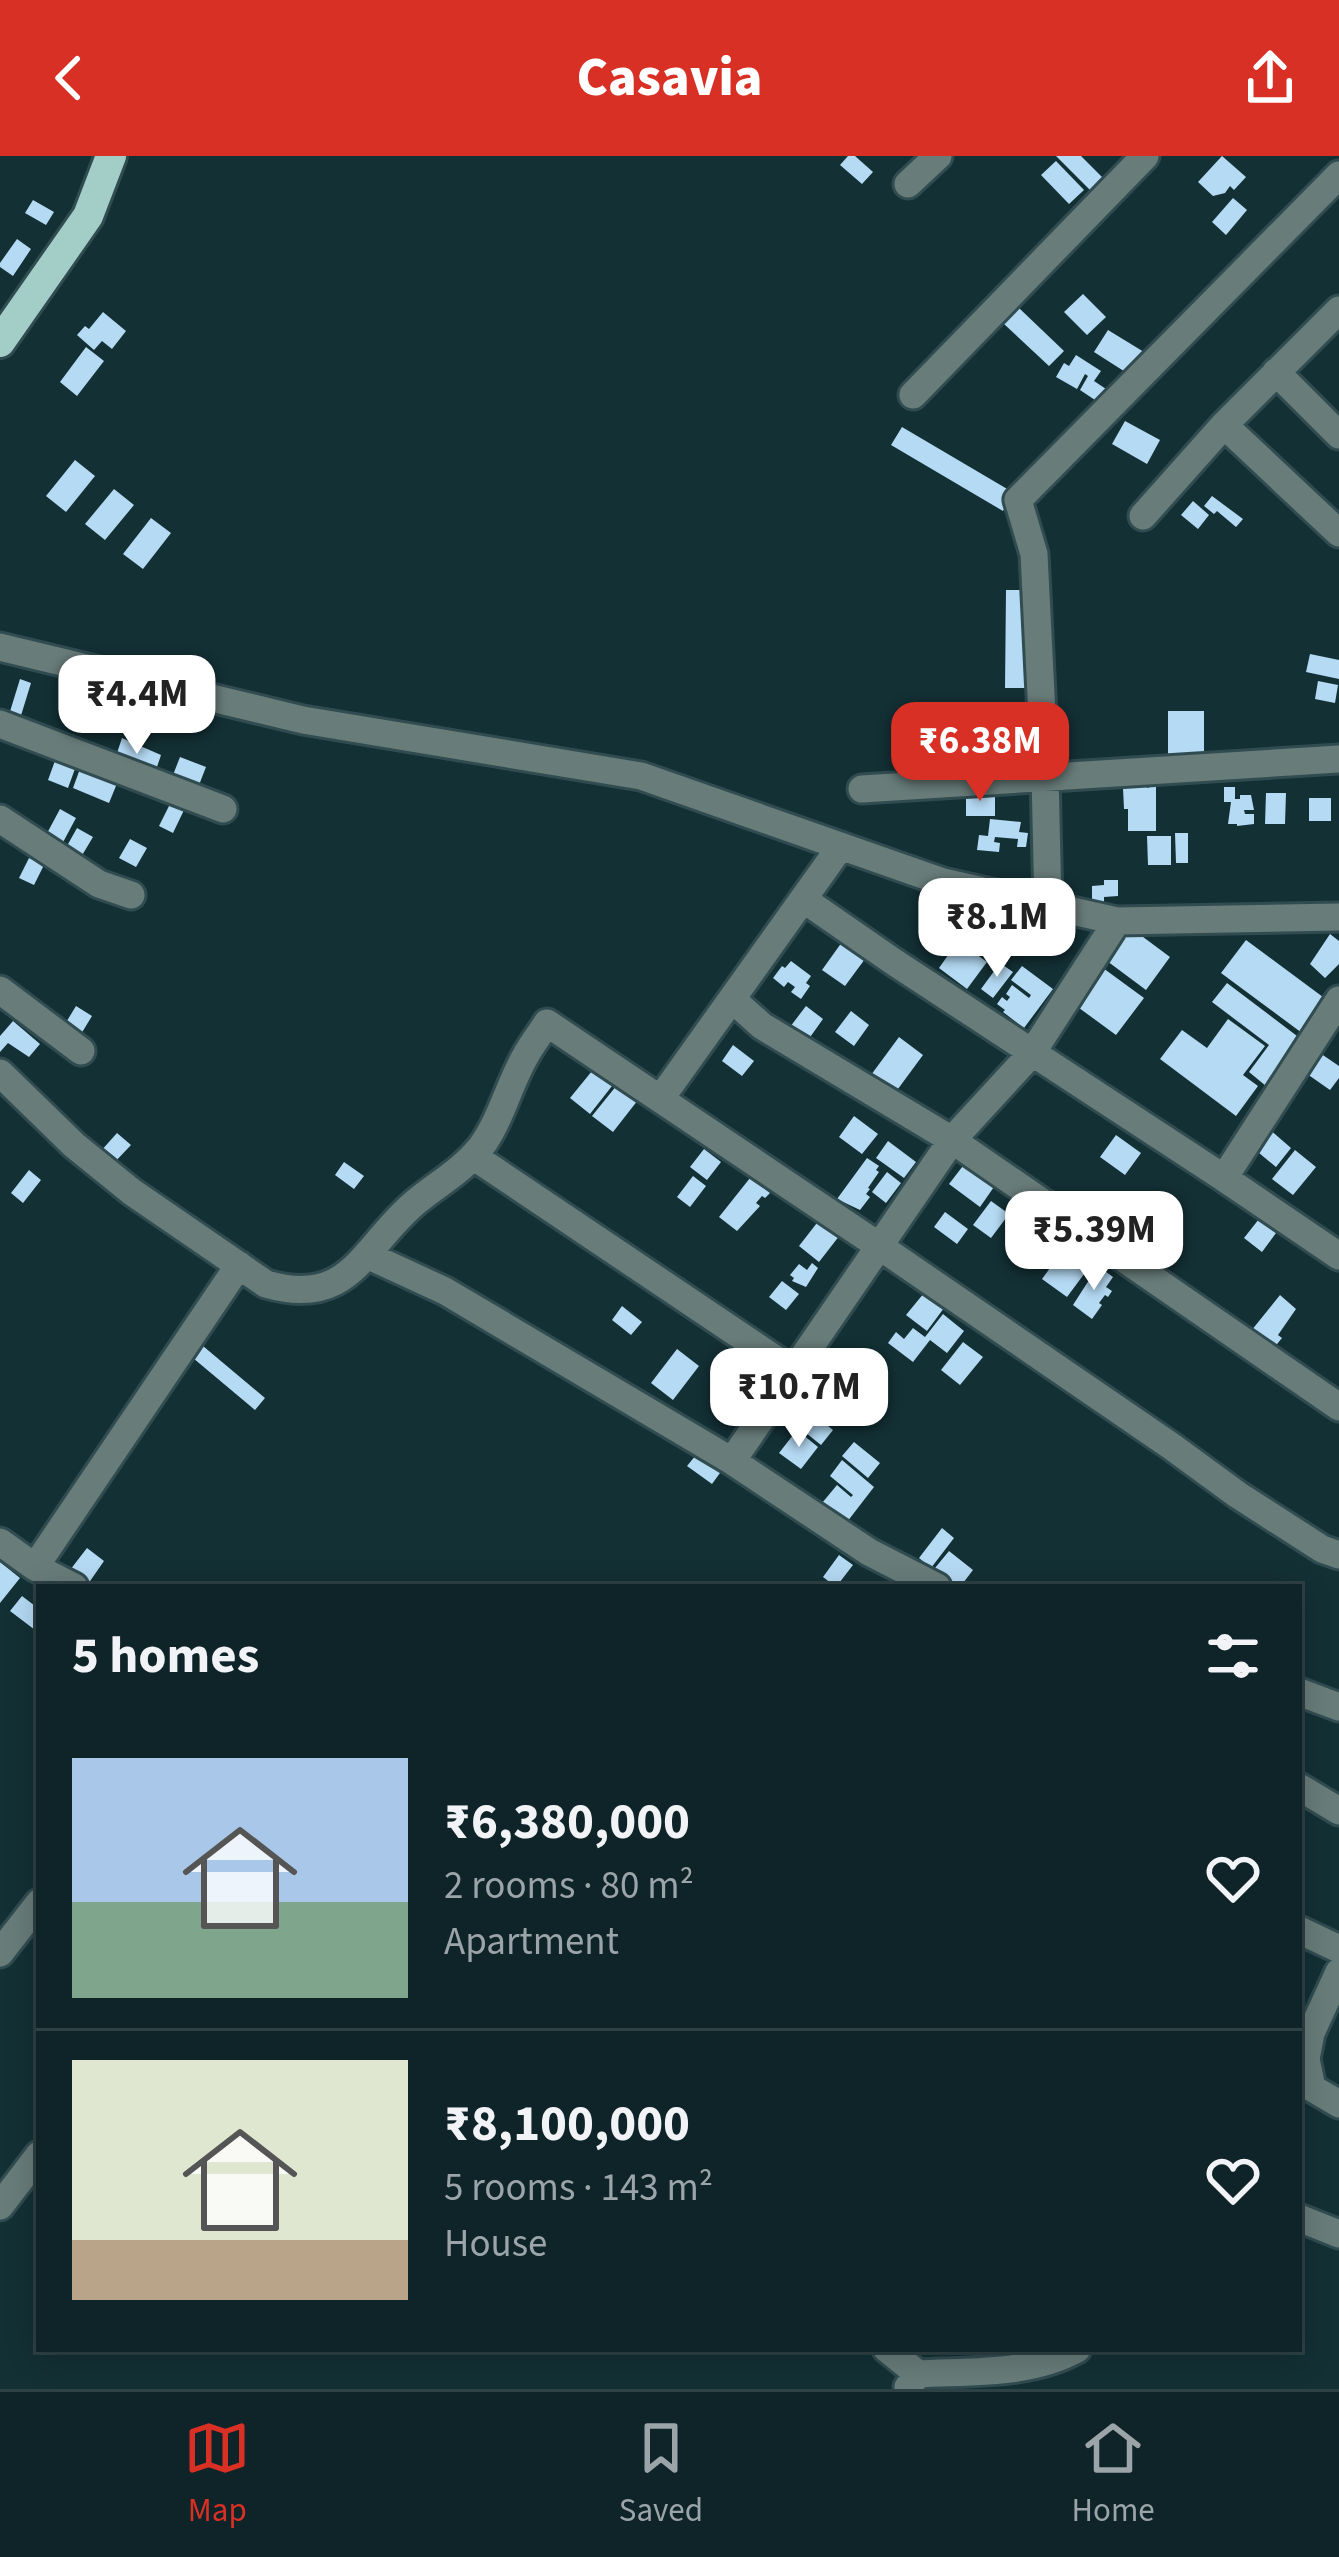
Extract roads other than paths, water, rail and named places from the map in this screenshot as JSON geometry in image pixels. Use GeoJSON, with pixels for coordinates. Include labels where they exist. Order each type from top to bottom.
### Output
{"type":"FeatureCollection","features":[{"type":"Feature","properties":{"kind":"main road"},"geometry":{"type":"LineString","coordinates":[[0,342],[88,216],[111,156]]}},
{"type":"Feature","properties":{"kind":"street"},"geometry":{"type":"LineString","coordinates":[[908,184],[938,156]]}},
{"type":"Feature","properties":{"kind":"street"},"geometry":{"type":"LineString","coordinates":[[913,395],[1145,156]]}},
{"type":"Feature","properties":{"kind":"street"},"geometry":{"type":"LineString","coordinates":[[1048,906],[1034,554],[1018,500],[1339,175]]}},
{"type":"Feature","properties":{"kind":"street"},"geometry":{"type":"LineString","coordinates":[[1143,516],[1224,425],[1336,318]]}},
{"type":"Feature","properties":{"kind":"street"},"geometry":{"type":"LineString","coordinates":[[1276,372],[1339,435]]}},
{"type":"Feature","properties":{"kind":"street"},"geometry":{"type":"LineString","coordinates":[[1224,425],[1336,524]]}},
{"type":"Feature","properties":{"kind":"street"},"geometry":{"type":"LineString","coordinates":[[0,647],[303,720],[640,776],[943,882],[1048,906],[1118,920],[1339,917]]}},
{"type":"Feature","properties":{"kind":"street"},"geometry":{"type":"LineString","coordinates":[[0,724],[223,809]]}},
{"type":"Feature","properties":{"kind":"street"},"geometry":{"type":"LineString","coordinates":[[862,788],[1338,757],[1339,785]]}},
{"type":"Feature","properties":{"kind":"street"},"geometry":{"type":"LineString","coordinates":[[0,819],[99,884],[131,896]]}},
{"type":"Feature","properties":{"kind":"street"},"geometry":{"type":"LineString","coordinates":[[661,1098],[841,846]]}},
{"type":"Feature","properties":{"kind":"street"},"geometry":{"type":"LineString","coordinates":[[803,898],[1339,1256]]}},
{"type":"Feature","properties":{"kind":"street"},"geometry":{"type":"LineString","coordinates":[[731,1461],[952,1140],[1032,1053],[1118,920]]}},
{"type":"Feature","properties":{"kind":"street"},"geometry":{"type":"LineString","coordinates":[[0,990],[81,1052]]}},
{"type":"Feature","properties":{"kind":"street"},"geometry":{"type":"LineString","coordinates":[[731,1000],[762,1026],[952,1140],[1339,1407]]}},
{"type":"Feature","properties":{"kind":"street"},"geometry":{"type":"LineString","coordinates":[[1224,1178],[1339,1000]]}},
{"type":"Feature","properties":{"kind":"street"},"geometry":{"type":"LineString","coordinates":[[0,1073],[74,1145],[132,1192],[266,1283],[291,1291],[334,1285],[367,1256],[413,1203],[463,1168],[483,1144],[526,1055],[547,1024],[1238,1495],[1339,1556]]}},
{"type":"Feature","properties":{"kind":"street"},"geometry":{"type":"LineString","coordinates":[[472,1156],[793,1371]]}},
{"type":"Feature","properties":{"kind":"street"},"geometry":{"type":"LineString","coordinates":[[367,1256],[445,1291],[731,1461],[869,1552],[931,1584]]}},
{"type":"Feature","properties":{"kind":"street"},"geometry":{"type":"LineString","coordinates":[[35,1568],[238,1265]]}},
{"type":"Feature","properties":{"kind":"street"},"geometry":{"type":"LineString","coordinates":[[0,1542],[35,1568],[68,1584]]}},
{"type":"Feature","properties":{"kind":"street"},"geometry":{"type":"LineString","coordinates":[[1302,1693],[1339,1706]]}},
{"type":"Feature","properties":{"kind":"street"},"geometry":{"type":"LineString","coordinates":[[1302,1789],[1339,1810]]}},
{"type":"Feature","properties":{"kind":"street"},"geometry":{"type":"LineString","coordinates":[[0,1953],[36,1907]]}},
{"type":"Feature","properties":{"kind":"street"},"geometry":{"type":"LineString","coordinates":[[1302,1931],[1339,1948]]}},
{"type":"Feature","properties":{"kind":"street"},"geometry":{"type":"LineString","coordinates":[[1339,1972],[1311,2032],[1306,2059],[1312,2088],[1339,2104]]}},
{"type":"Feature","properties":{"kind":"street"},"geometry":{"type":"LineString","coordinates":[[0,2206],[36,2159]]}},
{"type":"Feature","properties":{"kind":"street"},"geometry":{"type":"LineString","coordinates":[[1302,2219],[1339,2234]]}},
{"type":"Feature","properties":{"kind":"street"},"geometry":{"type":"LineString","coordinates":[[889,2352],[912,2382],[1018,2368],[1072,2352]]}}]}
